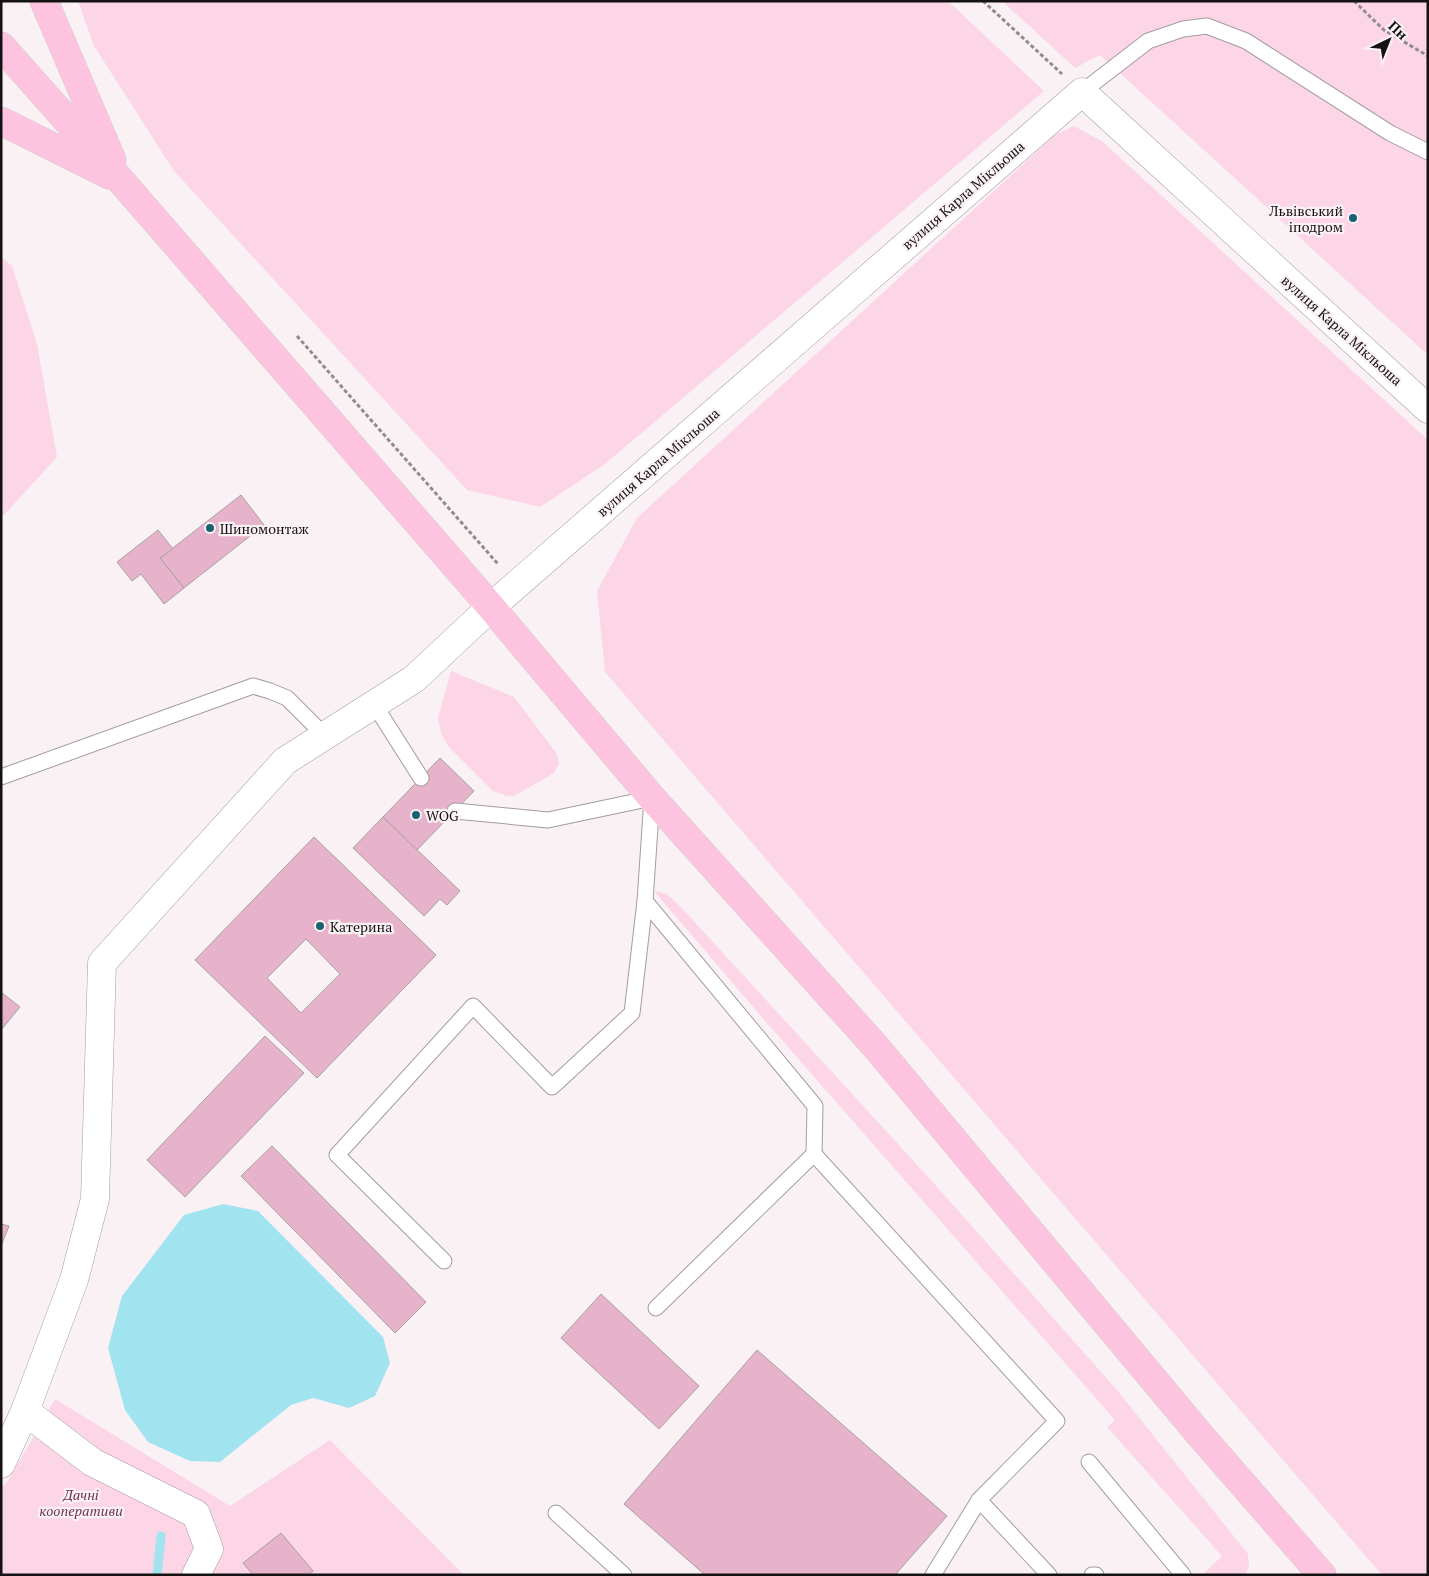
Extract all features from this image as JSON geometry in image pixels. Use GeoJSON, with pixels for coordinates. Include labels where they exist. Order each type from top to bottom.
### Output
{"type":"FeatureCollection","features":[{"type":"Feature","properties":{"kind":"highway"},"geometry":{"type":"LineString","coordinates":[[44,1],[122,182]]}},
{"type":"Feature","properties":{"kind":"highway"},"geometry":{"type":"LineString","coordinates":[[1,46],[492,607],[652,798],[876,1047],[1200,1435],[1322,1575]]}},
{"type":"Feature","properties":{"kind":"highway"},"geometry":{"type":"LineString","coordinates":[[1,121],[122,182]]}},
{"type":"Feature","properties":{"kind":"street","name":"вулиця Карла Мікльоша"},"geometry":{"type":"LineString","coordinates":[[1,1464],[24,1411],[74,1280],[95,1199],[102,963],[285,761],[414,679],[516,585],[1082,92],[1428,409]]}},
{"type":"Feature","properties":{"kind":"street"},"geometry":{"type":"LineString","coordinates":[[24,1411],[92,1462],[196,1514],[209,1549],[196,1575]]}},
{"type":"Feature","properties":{"kind":"lane"},"geometry":{"type":"LineString","coordinates":[[1082,92],[1148,41],[1183,28],[1206,26],[1246,41],[1390,133],[1428,152]]}},
{"type":"Feature","properties":{"kind":"lane"},"geometry":{"type":"LineString","coordinates":[[1,777],[253,686],[287,698],[324,735]]}},
{"type":"Feature","properties":{"kind":"lane"},"geometry":{"type":"LineString","coordinates":[[374,704],[421,778]]}},
{"type":"Feature","properties":{"kind":"lane"},"geometry":{"type":"LineString","coordinates":[[444,1261],[337,1155],[473,1006],[552,1087],[632,1013],[645,901],[652,798],[548,820],[455,811]]}},
{"type":"Feature","properties":{"kind":"lane"},"geometry":{"type":"LineString","coordinates":[[645,901],[815,1106],[814,1154],[1057,1421],[980,1500],[934,1575]]}},
{"type":"Feature","properties":{"kind":"lane"},"geometry":{"type":"LineString","coordinates":[[656,1308],[814,1154]]}},
{"type":"Feature","properties":{"kind":"lane"},"geometry":{"type":"LineString","coordinates":[[1088,1462],[1183,1575]]}},
{"type":"Feature","properties":{"kind":"lane"},"geometry":{"type":"LineString","coordinates":[[980,1500],[1049,1575]]}},
{"type":"Feature","properties":{"kind":"lane"},"geometry":{"type":"LineString","coordinates":[[556,1513],[624,1575]]}},
{"type":"Feature","properties":{"kind":"path"},"geometry":{"type":"LineString","coordinates":[[983,1],[1082,92]]}},
{"type":"Feature","properties":{"kind":"path"},"geometry":{"type":"LineString","coordinates":[[1354,1],[1384,30],[1428,56]]}},
{"type":"Feature","properties":{"kind":"path"},"geometry":{"type":"LineString","coordinates":[[292,331],[516,585]]}},
{"type":"Feature","properties":{"kind":"green space"},"geometry":{"type":"Polygon","coordinates":[[[78,1],[948,1],[1044,91],[605,464],[540,507],[467,490],[174,171],[94,46],[78,1]]]}},
{"type":"Feature","properties":{"kind":"green space","name":"Львівський іподром"},"geometry":{"type":"Polygon","coordinates":[[[1002,1],[1428,1],[1428,355],[1100,55],[1075,68],[1002,1]]]}},
{"type":"Feature","properties":{"kind":"green space"},"geometry":{"type":"Polygon","coordinates":[[[1074,126],[1103,142],[1428,440],[1428,1575],[1382,1575],[605,672],[597,591],[637,518],[1055,135],[1074,126]]]}},
{"type":"Feature","properties":{"kind":"green space"},"geometry":{"type":"Polygon","coordinates":[[[1,257],[12,266],[37,344],[57,457],[1,518],[1,257]]]}},
{"type":"Feature","properties":{"kind":"green space"},"geometry":{"type":"Polygon","coordinates":[[[451,671],[514,697],[557,754],[559,764],[554,773],[514,796],[507,796],[493,791],[448,746],[441,733],[438,718],[451,671]]]}},
{"type":"Feature","properties":{"kind":"green space"},"geometry":{"type":"Polygon","coordinates":[[[654,891],[667,894],[680,906],[930,1179],[1117,1390],[1248,1554],[1249,1566],[1245,1575],[1202,1575],[1222,1556],[1107,1427],[1115,1420],[766,1022],[654,891]]]}},
{"type":"Feature","properties":{"kind":"green space","name":"Дачні кооперативи"},"geometry":{"type":"Polygon","coordinates":[[[55,1399],[230,1506],[330,1440],[464,1575],[1,1575],[1,1487],[8,1481],[55,1399]]]}},
{"type":"Feature","properties":{"kind":"water"},"geometry":{"type":"Polygon","coordinates":[[[223,1204],[258,1211],[383,1337],[390,1363],[375,1396],[349,1408],[313,1398],[291,1405],[220,1462],[190,1461],[148,1442],[125,1410],[108,1348],[122,1296],[184,1215],[223,1204]]]}},
{"type":"Feature","properties":{"kind":"building"},"geometry":{"type":"Polygon","coordinates":[[[241,495],[264,525],[184,588],[160,558],[241,495]]]}},
{"type":"Feature","properties":{"kind":"building"},"geometry":{"type":"Polygon","coordinates":[[[158,530],[173,549],[160,558],[184,588],[164,604],[141,574],[132,581],[117,562],[158,530]]]}},
{"type":"Feature","properties":{"kind":"building"},"geometry":{"type":"Polygon","coordinates":[[[440,758],[474,791],[417,850],[383,817],[440,758]]]}},
{"type":"Feature","properties":{"kind":"building"},"geometry":{"type":"Polygon","coordinates":[[[383,817],[460,891],[447,905],[440,899],[424,916],[353,848],[383,817]]]}},
{"type":"Feature","properties":{"kind":"building"},"geometry":{"type":"Polygon","coordinates":[[[314,837],[436,955],[317,1078],[195,960],[314,837]],[[306,939],[267,978],[301,1013],[340,974],[306,939]]]}},
{"type":"Feature","properties":{"kind":"building"},"geometry":{"type":"Polygon","coordinates":[[[1,992],[20,1007],[1,1030],[1,992]]]}},
{"type":"Feature","properties":{"kind":"building"},"geometry":{"type":"Polygon","coordinates":[[[265,1036],[304,1073],[185,1197],[147,1160],[265,1036]]]}},
{"type":"Feature","properties":{"kind":"building"},"geometry":{"type":"Polygon","coordinates":[[[272,1146],[426,1302],[395,1333],[241,1176],[272,1146]]]}},
{"type":"Feature","properties":{"kind":"building"},"geometry":{"type":"Polygon","coordinates":[[[1,1224],[9,1226],[1,1246],[1,1224]]]}},
{"type":"Feature","properties":{"kind":"building"},"geometry":{"type":"Polygon","coordinates":[[[601,1294],[699,1386],[659,1429],[561,1338],[601,1294]]]}},
{"type":"Feature","properties":{"kind":"building"},"geometry":{"type":"Polygon","coordinates":[[[757,1350],[947,1516],[895,1575],[705,1575],[624,1504],[757,1350]]]}},
{"type":"Feature","properties":{"kind":"building"},"geometry":{"type":"Polygon","coordinates":[[[281,1533],[313,1571],[308,1575],[253,1575],[243,1563],[281,1533]]]}},
{"type":"Feature","properties":{"kind":"waterway"},"geometry":{"type":"LineString","coordinates":[[157,1575],[161,1536]]}},
{"type":"Feature","properties":{"kind":"place","name":"Львівський іподром"},"geometry":{"type":"Point","coordinates":[1353,218]}},
{"type":"Feature","properties":{"kind":"place","name":"Шиномонтаж"},"geometry":{"type":"Point","coordinates":[210,528]}},
{"type":"Feature","properties":{"kind":"place","name":"WOG"},"geometry":{"type":"Point","coordinates":[416,815]}},
{"type":"Feature","properties":{"kind":"place","name":"Катерина"},"geometry":{"type":"Point","coordinates":[320,926]}}]}
